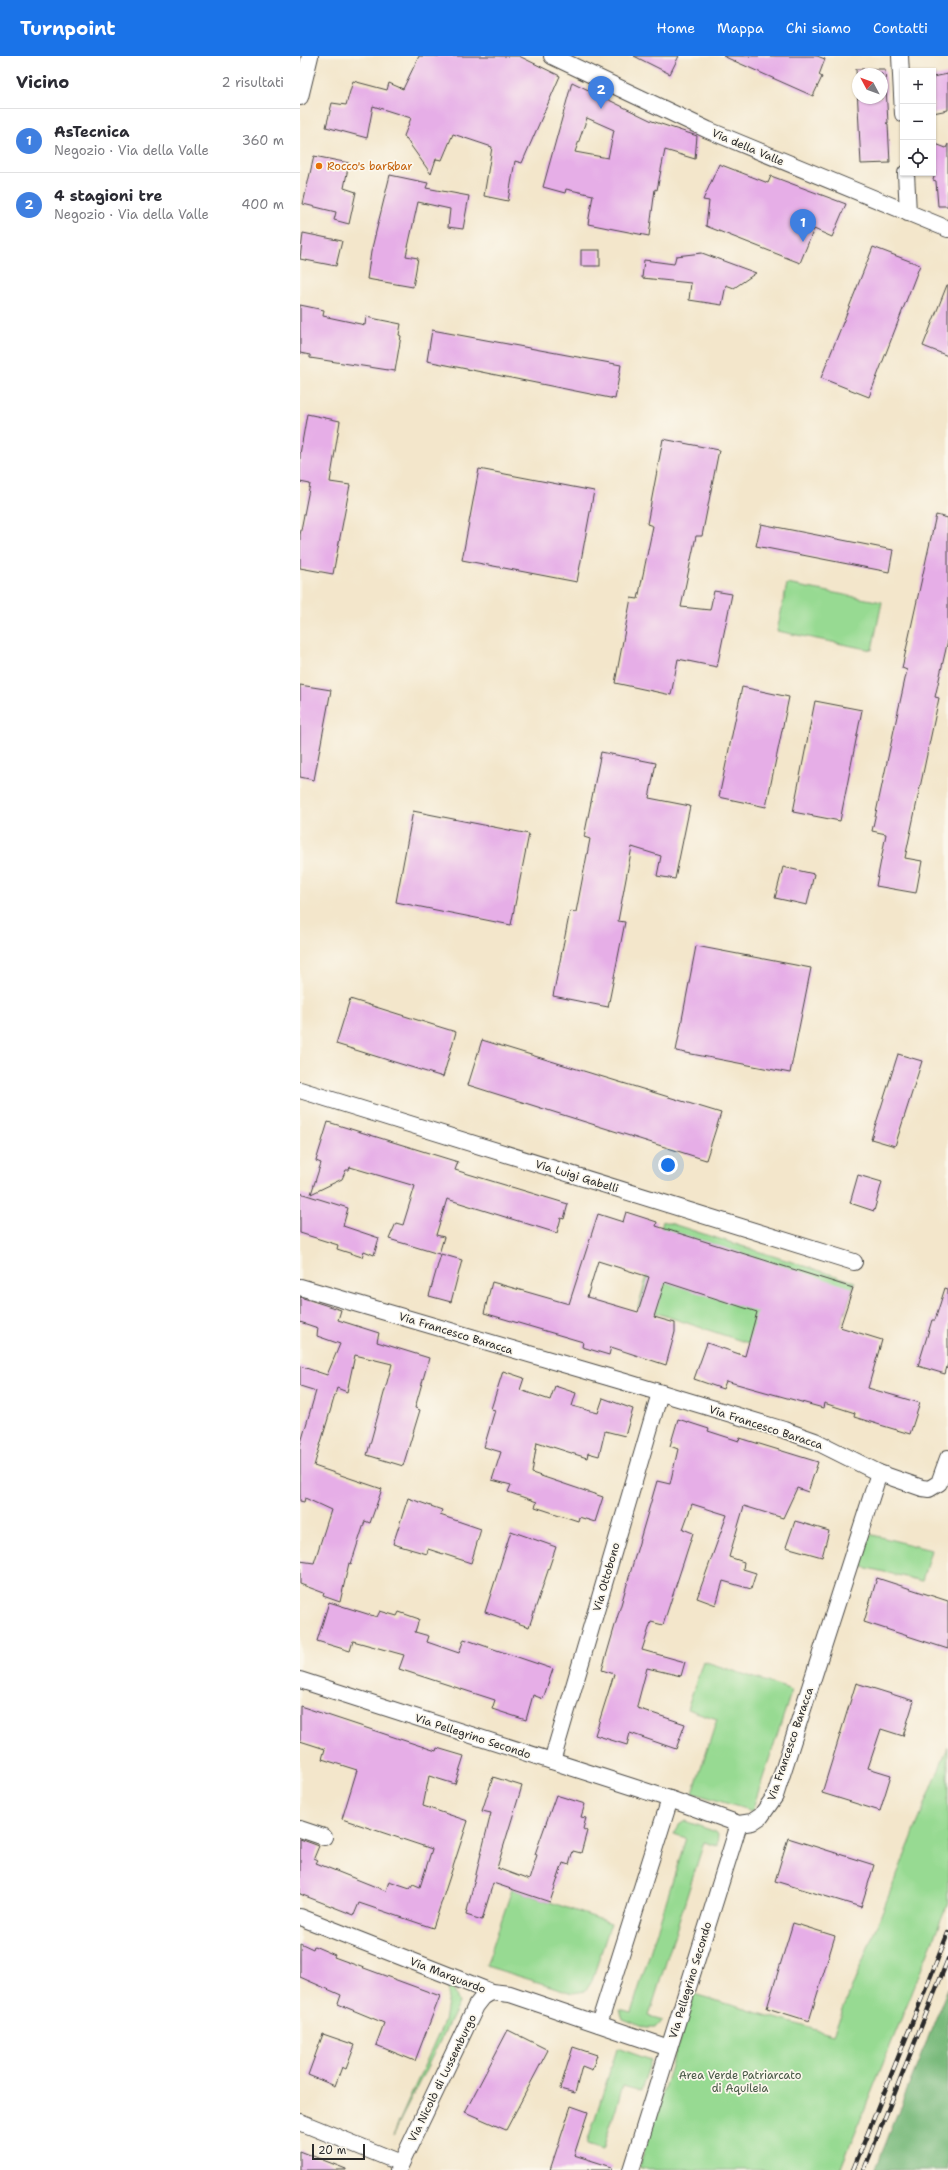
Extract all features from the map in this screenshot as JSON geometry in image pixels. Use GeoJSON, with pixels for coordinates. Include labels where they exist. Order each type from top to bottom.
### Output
{"type":"FeatureCollection","features":[{"type":"Feature","properties":{"kind":"street"},"geometry":{"type":"LineString","coordinates":[[300,97],[302,76],[310,56]]}},
{"type":"Feature","properties":{"kind":"street","name":"Via della Valle"},"geometry":{"type":"LineString","coordinates":[[552,56],[708,130],[948,229]]}},
{"type":"Feature","properties":{"kind":"street"},"geometry":{"type":"LineString","coordinates":[[900,56],[902,104]]}},
{"type":"Feature","properties":{"kind":"street"},"geometry":{"type":"LineString","coordinates":[[906,176],[908,213]]}},
{"type":"Feature","properties":{"kind":"street","name":"Via Luigi Gabelli"},"geometry":{"type":"LineString","coordinates":[[300,1090],[854,1262]]}},
{"type":"Feature","properties":{"kind":"street","name":"Via Francesco Baracca"},"geometry":{"type":"LineString","coordinates":[[300,1287],[660,1393],[815,1441],[879,1473],[775,1796],[761,1816],[752,1822],[739,1824]]}},
{"type":"Feature","properties":{"kind":"street","name":"Via Ottobono"},"geometry":{"type":"LineString","coordinates":[[552,1761],[660,1393]]}},
{"type":"Feature","properties":{"kind":"street"},"geometry":{"type":"LineString","coordinates":[[879,1473],[929,1489],[939,1483],[948,1458]]}},
{"type":"Feature","properties":{"kind":"street","name":"Via Pellegrino Secondo"},"geometry":{"type":"LineString","coordinates":[[300,1680],[670,1799],[739,1824],[669,2048],[599,2024]]}},
{"type":"Feature","properties":{"kind":"street"},"geometry":{"type":"LineString","coordinates":[[599,2024],[670,1799]]}},
{"type":"Feature","properties":{"kind":"street"},"geometry":{"type":"LineString","coordinates":[[300,1829],[324,1837]]}},
{"type":"Feature","properties":{"kind":"street","name":"Via Marquardo"},"geometry":{"type":"LineString","coordinates":[[300,1917],[492,1992],[510,1994],[599,2024]]}},
{"type":"Feature","properties":{"kind":"street","name":"Via Nicolò di Lussemburgo"},"geometry":{"type":"LineString","coordinates":[[399,2167],[476,2006],[483,1997],[492,1992]]}},
{"type":"Feature","properties":{"kind":"street"},"geometry":{"type":"LineString","coordinates":[[631,2170],[669,2048]]}},
{"type":"Feature","properties":{"kind":"street"},"geometry":{"type":"LineString","coordinates":[[300,2122],[399,2167]]}},
{"type":"Feature","properties":{"kind":"green space"},"geometry":{"type":"Polygon","coordinates":[[[787,584],[882,602],[872,650],[777,631],[787,584]]]}},
{"type":"Feature","properties":{"kind":"green space"},"geometry":{"type":"Polygon","coordinates":[[[663,1221],[855,1282],[840,1327],[748,1343],[638,1307],[663,1221]]]}},
{"type":"Feature","properties":{"kind":"green space"},"geometry":{"type":"Polygon","coordinates":[[[869,1534],[931,1550],[922,1581],[859,1566],[869,1534]]]}},
{"type":"Feature","properties":{"kind":"green space"},"geometry":{"type":"Polygon","coordinates":[[[703,1661],[792,1690],[752,1811],[693,1793],[717,1719],[687,1709],[703,1661]]]}},
{"type":"Feature","properties":{"kind":"green space","name":"Area Verde Patriarcato di Aquileia"},"geometry":{"type":"Polygon","coordinates":[[[948,1747],[948,1903],[840,2170],[648,2170],[639,2167],[694,1994],[833,2035],[948,1747]]]}},
{"type":"Feature","properties":{"kind":"green space"},"geometry":{"type":"Polygon","coordinates":[[[685,1821],[716,1832],[718,1835],[717,1846],[704,1842],[649,2016],[663,2020],[656,2028],[646,2028],[623,2019],[620,2010],[631,2013],[686,1838],[674,1834],[679,1825],[685,1821]]]}},
{"type":"Feature","properties":{"kind":"green space"},"geometry":{"type":"Polygon","coordinates":[[[512,1889],[611,1923],[592,1980],[585,1991],[573,1993],[486,1966],[512,1889]]]}},
{"type":"Feature","properties":{"kind":"green space"},"geometry":{"type":"Polygon","coordinates":[[[449,1988],[454,1990],[459,2003],[393,2135],[444,2022],[449,1988]]]}},
{"type":"Feature","properties":{"kind":"green space"},"geometry":{"type":"Polygon","coordinates":[[[948,1988],[948,2170],[875,2170],[948,1988]]]}},
{"type":"Feature","properties":{"kind":"green space"},"geometry":{"type":"Polygon","coordinates":[[[617,2048],[651,2060],[641,2091],[623,2086],[603,2149],[587,2144],[617,2048]]]}},
{"type":"Feature","properties":{"kind":"building"},"geometry":{"type":"Polygon","coordinates":[[[419,56],[519,56],[560,76],[522,163],[515,161],[508,201],[484,196],[492,147],[453,134],[442,160],[436,159],[431,174],[404,136],[411,118],[373,106],[367,138],[326,127],[332,103],[346,105],[353,81],[387,90],[389,83],[403,89],[419,56]]]}},
{"type":"Feature","properties":{"kind":"building"},"geometry":{"type":"Polygon","coordinates":[[[634,56],[679,56],[670,74],[634,56]]]}},
{"type":"Feature","properties":{"kind":"building"},"geometry":{"type":"Polygon","coordinates":[[[723,56],[817,56],[825,59],[819,75],[822,77],[813,96],[723,56]]]}},
{"type":"Feature","properties":{"kind":"building"},"geometry":{"type":"Polygon","coordinates":[[[948,74],[948,110],[936,112],[936,104],[936,76],[948,74]]]}},
{"type":"Feature","properties":{"kind":"building"},"geometry":{"type":"Polygon","coordinates":[[[572,82],[652,121],[697,136],[695,159],[665,150],[657,190],[655,189],[649,236],[588,224],[593,195],[566,189],[565,193],[543,187],[572,82]],[[587,118],[575,152],[608,158],[614,130],[587,118]]]}},
{"type":"Feature","properties":{"kind":"building"},"geometry":{"type":"Polygon","coordinates":[[[858,104],[887,104],[888,123],[886,123],[888,124],[890,163],[861,164],[858,104]]]}},
{"type":"Feature","properties":{"kind":"building"},"geometry":{"type":"Polygon","coordinates":[[[936,144],[946,148],[948,144],[948,206],[938,206],[936,181],[933,180],[934,176],[936,176],[936,144]]]}},
{"type":"Feature","properties":{"kind":"building"},"geometry":{"type":"Polygon","coordinates":[[[314,156],[349,163],[344,188],[356,192],[349,224],[334,220],[336,212],[303,204],[314,156]]]}},
{"type":"Feature","properties":{"kind":"building"},"geometry":{"type":"Polygon","coordinates":[[[719,164],[768,183],[771,176],[846,204],[832,237],[814,229],[800,263],[706,226],[709,201],[703,200],[719,164]]]}},
{"type":"Feature","properties":{"kind":"building"},"geometry":{"type":"Polygon","coordinates":[[[390,175],[428,183],[426,188],[469,196],[463,229],[448,227],[450,209],[418,202],[406,256],[418,258],[413,287],[367,279],[371,252],[390,175]]]}},
{"type":"Feature","properties":{"kind":"building"},"geometry":{"type":"Polygon","coordinates":[[[303,233],[342,241],[336,266],[300,259],[303,233]]]}},
{"type":"Feature","properties":{"kind":"building"},"geometry":{"type":"Polygon","coordinates":[[[873,247],[920,265],[869,397],[821,378],[873,247]]]}},
{"type":"Feature","properties":{"kind":"building"},"geometry":{"type":"Polygon","coordinates":[[[581,250],[600,250],[600,266],[581,266],[581,250]]]}},
{"type":"Feature","properties":{"kind":"building"},"geometry":{"type":"Polygon","coordinates":[[[702,253],[756,273],[734,288],[726,285],[722,305],[689,300],[691,283],[642,278],[644,260],[674,264],[676,256],[702,253]]]}},
{"type":"Feature","properties":{"kind":"building"},"geometry":{"type":"Polygon","coordinates":[[[948,285],[948,356],[923,346],[948,285]]]}},
{"type":"Feature","properties":{"kind":"building"},"geometry":{"type":"Polygon","coordinates":[[[300,305],[324,310],[323,316],[365,325],[366,317],[401,324],[399,335],[401,336],[395,371],[310,358],[310,355],[300,353],[300,305]]]}},
{"type":"Feature","properties":{"kind":"building"},"geometry":{"type":"Polygon","coordinates":[[[432,330],[621,365],[615,399],[427,361],[432,330]]]}},
{"type":"Feature","properties":{"kind":"building"},"geometry":{"type":"Polygon","coordinates":[[[307,414],[340,421],[330,482],[350,485],[333,574],[300,568],[300,535],[310,484],[300,482],[300,454],[307,414]]]}},
{"type":"Feature","properties":{"kind":"building"},"geometry":{"type":"Polygon","coordinates":[[[663,439],[719,450],[702,536],[696,536],[681,607],[710,610],[714,591],[732,594],[717,667],[678,659],[671,695],[615,683],[631,598],[638,599],[653,526],[647,524],[663,439]]]}},
{"type":"Feature","properties":{"kind":"building"},"geometry":{"type":"Polygon","coordinates":[[[479,469],[594,491],[577,582],[462,560],[479,469]]]}},
{"type":"Feature","properties":{"kind":"building"},"geometry":{"type":"Polygon","coordinates":[[[936,515],[948,518],[948,640],[935,697],[939,698],[905,858],[922,861],[916,893],[876,886],[886,834],[872,831],[907,670],[902,668],[936,515]]]}},
{"type":"Feature","properties":{"kind":"building"},"geometry":{"type":"Polygon","coordinates":[[[761,524],[893,550],[889,572],[756,546],[761,524]]]}},
{"type":"Feature","properties":{"kind":"building"},"geometry":{"type":"Polygon","coordinates":[[[300,685],[331,690],[314,780],[300,777],[300,685]]]}},
{"type":"Feature","properties":{"kind":"building"},"geometry":{"type":"Polygon","coordinates":[[[742,687],[789,697],[766,807],[719,797],[742,687]]]}},
{"type":"Feature","properties":{"kind":"building"},"geometry":{"type":"Polygon","coordinates":[[[815,701],[862,710],[840,821],[793,812],[815,701]]]}},
{"type":"Feature","properties":{"kind":"building"},"geometry":{"type":"Polygon","coordinates":[[[601,752],[656,763],[649,798],[690,806],[675,879],[657,876],[661,856],[632,847],[618,921],[625,922],[608,1007],[553,996],[570,911],[576,912],[590,839],[584,837],[601,752]]]}},
{"type":"Feature","properties":{"kind":"building"},"geometry":{"type":"Polygon","coordinates":[[[413,811],[529,834],[511,925],[396,902],[413,811]]]}},
{"type":"Feature","properties":{"kind":"building"},"geometry":{"type":"Polygon","coordinates":[[[783,867],[814,874],[807,905],[775,898],[783,867]]]}},
{"type":"Feature","properties":{"kind":"building"},"geometry":{"type":"Polygon","coordinates":[[[696,946],[811,968],[790,1073],[676,1051],[696,946]]]}},
{"type":"Feature","properties":{"kind":"building"},"geometry":{"type":"Polygon","coordinates":[[[350,999],[456,1032],[443,1077],[336,1044],[350,999]]]}},
{"type":"Feature","properties":{"kind":"building"},"geometry":{"type":"Polygon","coordinates":[[[482,1040],[721,1113],[706,1160],[468,1085],[482,1040]]]}},
{"type":"Feature","properties":{"kind":"building"},"geometry":{"type":"Polygon","coordinates":[[[898,1054],[922,1061],[895,1146],[871,1139],[898,1054]]]}},
{"type":"Feature","properties":{"kind":"building"},"geometry":{"type":"Polygon","coordinates":[[[328,1122],[458,1162],[455,1170],[568,1204],[564,1219],[561,1218],[557,1233],[447,1199],[436,1235],[444,1237],[439,1254],[389,1239],[396,1223],[403,1225],[415,1186],[350,1167],[349,1170],[346,1170],[342,1179],[311,1194],[321,1163],[316,1161],[328,1122]]]}},
{"type":"Feature","properties":{"kind":"building"},"geometry":{"type":"Polygon","coordinates":[[[858,1175],[882,1182],[874,1211],[850,1203],[858,1175]]]}},
{"type":"Feature","properties":{"kind":"building"},"geometry":{"type":"Polygon","coordinates":[[[300,1193],[348,1208],[343,1226],[379,1238],[374,1255],[364,1251],[362,1257],[337,1249],[338,1245],[300,1233],[300,1193]]]}},
{"type":"Feature","properties":{"kind":"building"},"geometry":{"type":"Polygon","coordinates":[[[626,1212],[657,1222],[656,1226],[853,1288],[840,1327],[882,1340],[868,1388],[920,1403],[910,1434],[854,1417],[855,1413],[824,1403],[823,1408],[726,1381],[723,1389],[694,1379],[707,1343],[745,1356],[757,1312],[665,1282],[654,1317],[675,1323],[675,1332],[666,1365],[611,1347],[609,1355],[582,1347],[583,1342],[484,1313],[492,1282],[569,1304],[598,1214],[623,1222],[626,1212]],[[598,1261],[587,1297],[638,1312],[649,1277],[598,1261]]]}},
{"type":"Feature","properties":{"kind":"building"},"geometry":{"type":"Polygon","coordinates":[[[441,1254],[462,1260],[451,1302],[429,1296],[441,1254]]]}},
{"type":"Feature","properties":{"kind":"building"},"geometry":{"type":"Polygon","coordinates":[[[945,1288],[948,1289],[948,1363],[945,1374],[918,1366],[932,1320],[935,1320],[945,1288]]]}},
{"type":"Feature","properties":{"kind":"building"},"geometry":{"type":"Polygon","coordinates":[[[300,1297],[341,1310],[338,1320],[379,1333],[377,1342],[429,1358],[415,1408],[420,1410],[403,1466],[367,1455],[392,1364],[355,1355],[347,1392],[337,1388],[314,1466],[382,1489],[370,1523],[365,1521],[351,1564],[349,1563],[340,1602],[323,1596],[324,1593],[300,1584],[300,1561],[314,1563],[331,1510],[305,1498],[304,1502],[300,1501],[300,1446],[316,1391],[300,1386],[300,1366],[327,1375],[340,1344],[317,1336],[318,1328],[300,1322],[300,1297]]]}},
{"type":"Feature","properties":{"kind":"building"},"geometry":{"type":"Polygon","coordinates":[[[503,1371],[524,1378],[520,1390],[550,1400],[555,1386],[576,1393],[572,1406],[598,1413],[603,1398],[633,1409],[625,1436],[605,1431],[599,1456],[588,1453],[587,1458],[537,1442],[532,1473],[603,1497],[595,1522],[579,1517],[578,1521],[535,1507],[537,1502],[508,1492],[511,1485],[492,1480],[501,1452],[484,1447],[495,1410],[491,1409],[503,1371]]]}},
{"type":"Feature","properties":{"kind":"building"},"geometry":{"type":"Polygon","coordinates":[[[678,1419],[739,1441],[740,1438],[818,1462],[808,1492],[797,1488],[783,1518],[744,1506],[729,1557],[744,1562],[743,1569],[756,1573],[751,1589],[723,1581],[716,1605],[697,1598],[727,1515],[692,1504],[683,1529],[693,1533],[663,1625],[651,1622],[642,1650],[685,1662],[681,1676],[647,1668],[637,1706],[637,1708],[685,1724],[676,1749],[630,1733],[627,1745],[595,1735],[614,1674],[602,1670],[657,1481],[670,1484],[678,1449],[670,1446],[678,1419]]]}},
{"type":"Feature","properties":{"kind":"building"},"geometry":{"type":"Polygon","coordinates":[[[408,1498],[442,1510],[440,1515],[481,1529],[471,1563],[428,1549],[427,1554],[393,1544],[408,1498]]]}},
{"type":"Feature","properties":{"kind":"building"},"geometry":{"type":"Polygon","coordinates":[[[795,1521],[829,1531],[822,1557],[786,1547],[795,1521]]]}},
{"type":"Feature","properties":{"kind":"building"},"geometry":{"type":"Polygon","coordinates":[[[511,1531],[556,1547],[529,1627],[485,1612],[511,1531]]]}},
{"type":"Feature","properties":{"kind":"building"},"geometry":{"type":"Polygon","coordinates":[[[877,1578],[948,1601],[948,1649],[864,1622],[877,1578]]]}},
{"type":"Feature","properties":{"kind":"building"},"geometry":{"type":"Polygon","coordinates":[[[329,1602],[377,1617],[380,1611],[397,1616],[399,1612],[419,1619],[415,1632],[429,1636],[427,1642],[459,1653],[464,1639],[553,1669],[543,1699],[533,1695],[526,1720],[492,1709],[495,1700],[399,1669],[404,1655],[353,1641],[350,1651],[317,1641],[329,1602]]]}},
{"type":"Feature","properties":{"kind":"building"},"geometry":{"type":"Polygon","coordinates":[[[856,1683],[914,1701],[903,1736],[881,1729],[868,1768],[891,1775],[880,1811],[822,1793],[856,1683]]]}},
{"type":"Feature","properties":{"kind":"building"},"geometry":{"type":"Polygon","coordinates":[[[300,1706],[436,1751],[437,1748],[464,1756],[455,1784],[429,1776],[423,1806],[468,1821],[433,1928],[359,1903],[354,1915],[300,1894],[300,1839],[319,1846],[314,1858],[318,1860],[316,1863],[386,1891],[389,1881],[410,1888],[413,1884],[420,1887],[432,1849],[342,1819],[357,1770],[322,1759],[325,1749],[300,1741],[300,1706]]]}},
{"type":"Feature","properties":{"kind":"building"},"geometry":{"type":"Polygon","coordinates":[[[493,1777],[522,1786],[497,1868],[529,1880],[537,1855],[535,1854],[556,1795],[585,1804],[581,1817],[586,1818],[583,1829],[587,1831],[581,1853],[573,1851],[569,1865],[563,1863],[550,1902],[493,1883],[482,1920],[466,1915],[491,1813],[482,1811],[493,1777]]]}},
{"type":"Feature","properties":{"kind":"building"},"geometry":{"type":"Polygon","coordinates":[[[788,1838],[874,1865],[861,1907],[775,1881],[788,1838]]]}},
{"type":"Feature","properties":{"kind":"building"},"geometry":{"type":"Polygon","coordinates":[[[793,1923],[835,1936],[809,2021],[767,2008],[793,1923]]]}},
{"type":"Feature","properties":{"kind":"building"},"geometry":{"type":"Polygon","coordinates":[[[300,1943],[313,1949],[314,1946],[335,1955],[334,1957],[440,1996],[415,2061],[376,2045],[384,2023],[338,2004],[341,1995],[300,1977],[300,1943]]]}},
{"type":"Feature","properties":{"kind":"building"},"geometry":{"type":"Polygon","coordinates":[[[508,2030],[548,2050],[506,2130],[465,2112],[508,2030]]]}},
{"type":"Feature","properties":{"kind":"building"},"geometry":{"type":"Polygon","coordinates":[[[323,2034],[355,2045],[346,2069],[342,2067],[335,2086],[308,2075],[323,2034]]]}},
{"type":"Feature","properties":{"kind":"building"},"geometry":{"type":"Polygon","coordinates":[[[573,2047],[597,2055],[592,2070],[582,2066],[575,2093],[560,2089],[573,2047]]]}},
{"type":"Feature","properties":{"kind":"building"},"geometry":{"type":"Polygon","coordinates":[[[571,2106],[588,2112],[574,2155],[612,2167],[611,2170],[550,2170],[571,2106]]]}},
{"type":"Feature","properties":{"kind":"building"},"geometry":{"type":"Polygon","coordinates":[[[300,2151],[346,2169],[346,2170],[300,2170],[300,2151]]]}},
{"type":"Feature","properties":{"kind":"railway"},"geometry":{"type":"LineString","coordinates":[[853,2170],[948,1933]]}},
{"type":"Feature","properties":{"kind":"railway"},"geometry":{"type":"LineString","coordinates":[[864,2170],[948,1959]]}},
{"type":"Feature","properties":{"kind":"place","name":"4 stagioni tre"},"geometry":{"type":"Point","coordinates":[601,109]}},
{"type":"Feature","properties":{"kind":"place","name":"Rocco's bar&bar"},"geometry":{"type":"Point","coordinates":[319,166]}},
{"type":"Feature","properties":{"kind":"place","name":"AsTecnica"},"geometry":{"type":"Point","coordinates":[803,242]}}]}
